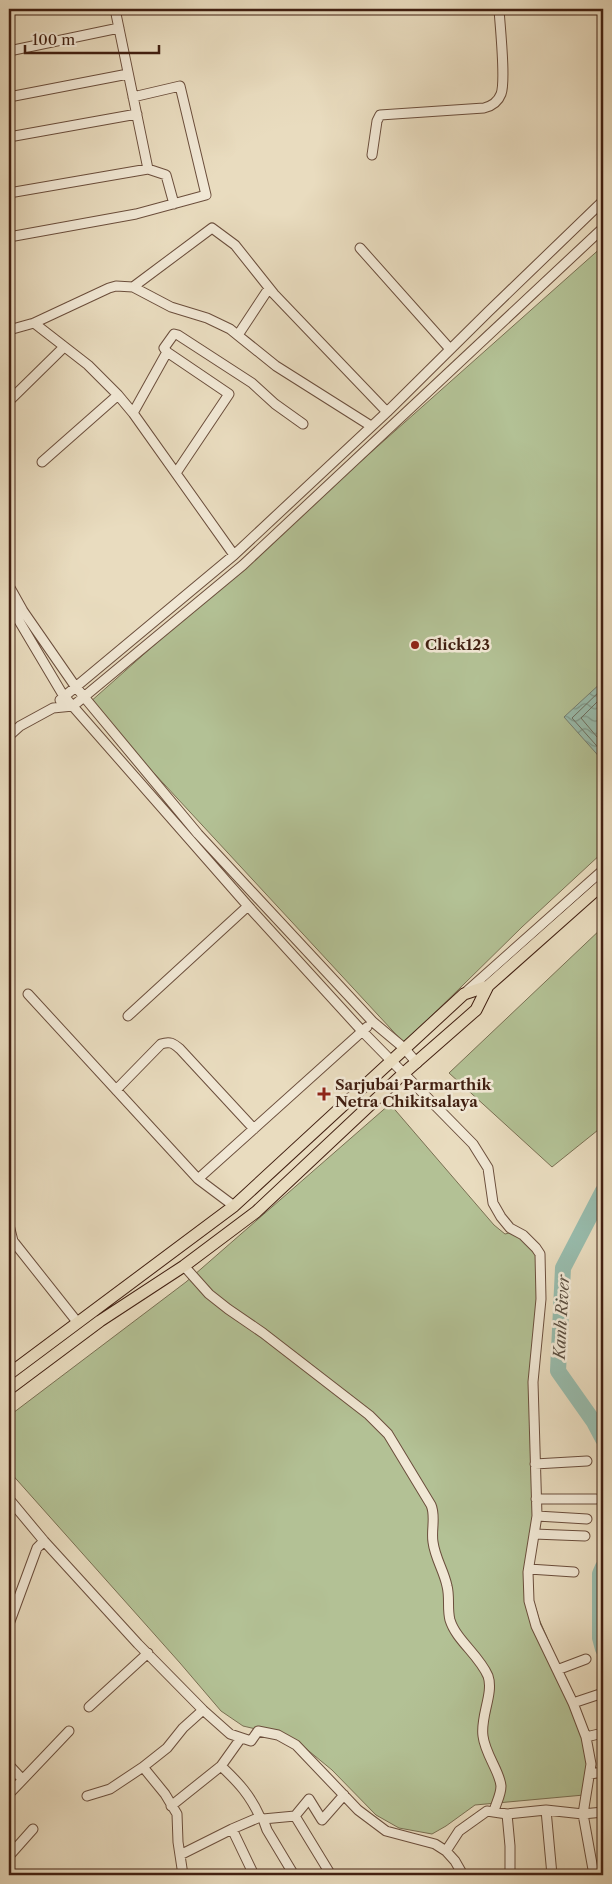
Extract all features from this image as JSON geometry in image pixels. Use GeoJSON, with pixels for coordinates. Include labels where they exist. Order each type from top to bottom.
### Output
{"type":"FeatureCollection","features":[{"type":"Feature","properties":{"kind":"main road"},"geometry":{"type":"LineString","coordinates":[[9,1389],[100,1321],[184,1266],[256,1212],[404,1073],[476,1010],[488,986],[603,884]]}},
{"type":"Feature","properties":{"kind":"main road"},"geometry":{"type":"LineString","coordinates":[[9,1374],[234,1206],[464,994],[488,986]]}},
{"type":"Feature","properties":{"kind":"street"},"geometry":{"type":"LineString","coordinates":[[114,9],[148,169]]}},
{"type":"Feature","properties":{"kind":"street"},"geometry":{"type":"LineString","coordinates":[[372,155],[377,121],[380,115],[484,108],[492,106],[497,101],[503,88],[499,9]]}},
{"type":"Feature","properties":{"kind":"street"},"geometry":{"type":"LineString","coordinates":[[9,51],[119,28]]}},
{"type":"Feature","properties":{"kind":"street"},"geometry":{"type":"LineString","coordinates":[[9,97],[128,74]]}},
{"type":"Feature","properties":{"kind":"street"},"geometry":{"type":"LineString","coordinates":[[9,237],[136,214],[206,194],[180,86],[133,97]]}},
{"type":"Feature","properties":{"kind":"street"},"geometry":{"type":"LineString","coordinates":[[9,137],[137,114]]}},
{"type":"Feature","properties":{"kind":"street"},"geometry":{"type":"LineString","coordinates":[[9,193],[148,169],[166,175],[174,204]]}},
{"type":"Feature","properties":{"kind":"street"},"geometry":{"type":"LineString","coordinates":[[53,708],[63,695],[234,554],[387,412],[603,201]]}},
{"type":"Feature","properties":{"kind":"street"},"geometry":{"type":"LineString","coordinates":[[133,287],[212,228],[235,245],[269,288],[387,412]]}},
{"type":"Feature","properties":{"kind":"street"},"geometry":{"type":"LineString","coordinates":[[9,736],[20,726],[53,708],[73,706],[243,564],[603,228]]}},
{"type":"Feature","properties":{"kind":"street"},"geometry":{"type":"LineString","coordinates":[[360,248],[450,349]]}},
{"type":"Feature","properties":{"kind":"street"},"geometry":{"type":"LineString","coordinates":[[9,330],[34,323],[109,288],[116,286],[133,287],[171,307],[207,318],[238,335],[276,366],[371,426]]}},
{"type":"Feature","properties":{"kind":"street"},"geometry":{"type":"LineString","coordinates":[[238,335],[269,288]]}},
{"type":"Feature","properties":{"kind":"street"},"geometry":{"type":"LineString","coordinates":[[34,323],[88,365],[118,395],[133,413],[234,554]]}},
{"type":"Feature","properties":{"kind":"street"},"geometry":{"type":"LineString","coordinates":[[176,474],[229,394],[167,352],[164,347],[172,335],[176,334],[252,383],[275,404],[303,424]]}},
{"type":"Feature","properties":{"kind":"street"},"geometry":{"type":"LineString","coordinates":[[9,400],[64,347]]}},
{"type":"Feature","properties":{"kind":"street"},"geometry":{"type":"LineString","coordinates":[[133,413],[167,352]]}},
{"type":"Feature","properties":{"kind":"street"},"geometry":{"type":"LineString","coordinates":[[42,462],[118,395]]}},
{"type":"Feature","properties":{"kind":"street"},"geometry":{"type":"LineString","coordinates":[[9,586],[23,611],[75,686],[198,834],[373,1022],[404,1048],[417,1062]]}},
{"type":"Feature","properties":{"kind":"street"},"geometry":{"type":"LineString","coordinates":[[9,604],[63,695],[248,906],[362,1031],[473,1144],[488,1168],[493,1203],[501,1217],[510,1228],[523,1236],[540,1254],[541,1299],[533,1382],[536,1516],[529,1569],[529,1601],[534,1618],[586,1737],[591,1764],[583,1814],[594,1875]]}},
{"type":"Feature","properties":{"kind":"street"},"geometry":{"type":"LineString","coordinates":[[464,994],[603,870]]}},
{"type":"Feature","properties":{"kind":"street"},"geometry":{"type":"LineString","coordinates":[[128,1016],[248,906]]}},
{"type":"Feature","properties":{"kind":"street"},"geometry":{"type":"LineString","coordinates":[[28,994],[198,1179],[234,1206]]}},
{"type":"Feature","properties":{"kind":"street"},"geometry":{"type":"LineString","coordinates":[[198,1179],[373,1022]]}},
{"type":"Feature","properties":{"kind":"street"},"geometry":{"type":"LineString","coordinates":[[116,1090],[160,1044],[173,1043],[254,1129]]}},
{"type":"Feature","properties":{"kind":"street"},"geometry":{"type":"LineString","coordinates":[[9,1225],[13,1241],[78,1323]]}},
{"type":"Feature","properties":{"kind":"street"},"geometry":{"type":"LineString","coordinates":[[184,1266],[216,1299],[382,1427],[397,1447],[431,1505],[434,1550],[447,1585],[451,1621],[454,1629],[480,1662],[489,1680],[488,1697],[482,1726],[488,1756],[500,1782],[500,1794],[494,1812]]}},
{"type":"Feature","properties":{"kind":"street"},"geometry":{"type":"LineString","coordinates":[[535,1464],[587,1462]]}},
{"type":"Feature","properties":{"kind":"street"},"geometry":{"type":"LineString","coordinates":[[9,1499],[148,1653],[203,1710],[230,1734],[251,1741],[258,1731],[278,1735],[296,1745],[358,1810],[386,1831],[435,1844],[446,1851],[464,1875]]}},
{"type":"Feature","properties":{"kind":"street"},"geometry":{"type":"LineString","coordinates":[[536,1499],[596,1499]]}},
{"type":"Feature","properties":{"kind":"street"},"geometry":{"type":"LineString","coordinates":[[536,1516],[587,1519]]}},
{"type":"Feature","properties":{"kind":"street"},"geometry":{"type":"LineString","coordinates":[[534,1534],[585,1536]]}},
{"type":"Feature","properties":{"kind":"street"},"geometry":{"type":"LineString","coordinates":[[9,1624],[37,1548],[44,1540]]}},
{"type":"Feature","properties":{"kind":"street"},"geometry":{"type":"LineString","coordinates":[[529,1569],[574,1572]]}},
{"type":"Feature","properties":{"kind":"street"},"geometry":{"type":"LineString","coordinates":[[89,1707],[148,1653]]}},
{"type":"Feature","properties":{"kind":"street"},"geometry":{"type":"LineString","coordinates":[[557,1670],[586,1659]]}},
{"type":"Feature","properties":{"kind":"street"},"geometry":{"type":"LineString","coordinates":[[572,1703],[603,1693]]}},
{"type":"Feature","properties":{"kind":"street"},"geometry":{"type":"LineString","coordinates":[[87,1796],[110,1789],[143,1767],[167,1748],[182,1728],[203,1710]]}},
{"type":"Feature","properties":{"kind":"street"},"geometry":{"type":"LineString","coordinates":[[9,1794],[22,1778],[69,1731]]}},
{"type":"Feature","properties":{"kind":"street"},"geometry":{"type":"LineString","coordinates":[[586,1737],[603,1733]]}},
{"type":"Feature","properties":{"kind":"street"},"geometry":{"type":"LineString","coordinates":[[171,1806],[221,1766],[241,1738]]}},
{"type":"Feature","properties":{"kind":"street"},"geometry":{"type":"LineString","coordinates":[[9,1765],[22,1778]]}},
{"type":"Feature","properties":{"kind":"street"},"geometry":{"type":"LineString","coordinates":[[221,1766],[242,1786],[254,1803],[266,1830],[294,1875]]}},
{"type":"Feature","properties":{"kind":"street"},"geometry":{"type":"LineString","coordinates":[[143,1767],[165,1794],[177,1814],[183,1875]]}},
{"type":"Feature","properties":{"kind":"street"},"geometry":{"type":"LineString","coordinates":[[590,1774],[603,1772]]}},
{"type":"Feature","properties":{"kind":"street"},"geometry":{"type":"LineString","coordinates":[[180,1855],[232,1829],[261,1818],[295,1816],[309,1799],[322,1820],[344,1795]]}},
{"type":"Feature","properties":{"kind":"street"},"geometry":{"type":"LineString","coordinates":[[446,1851],[459,1831],[487,1811],[507,1814],[546,1810],[583,1814],[603,1812]]}},
{"type":"Feature","properties":{"kind":"street"},"geometry":{"type":"LineString","coordinates":[[546,1810],[552,1875]]}},
{"type":"Feature","properties":{"kind":"street"},"geometry":{"type":"LineString","coordinates":[[507,1814],[510,1875]]}},
{"type":"Feature","properties":{"kind":"street"},"geometry":{"type":"LineString","coordinates":[[295,1816],[332,1875]]}},
{"type":"Feature","properties":{"kind":"street"},"geometry":{"type":"LineString","coordinates":[[232,1829],[254,1875]]}},
{"type":"Feature","properties":{"kind":"street"},"geometry":{"type":"LineString","coordinates":[[9,1856],[33,1830]]}},
{"type":"Feature","properties":{"kind":"shaded area"},"geometry":{"type":"Polygon","coordinates":[[[603,246],[603,852],[522,927],[404,1043],[89,703],[603,246]]]}},
{"type":"Feature","properties":{"kind":"shaded area"},"geometry":{"type":"Polygon","coordinates":[[[603,927],[603,1126],[552,1167],[449,1073],[603,927]]]}},
{"type":"Feature","properties":{"kind":"shaded area"},"geometry":{"type":"Polygon","coordinates":[[[390,1104],[494,1225],[505,1234],[513,1232],[541,1255],[535,1353],[537,1449],[529,1586],[539,1619],[589,1734],[594,1756],[584,1795],[475,1805],[432,1834],[399,1828],[376,1815],[332,1770],[304,1747],[277,1734],[243,1726],[221,1711],[9,1471],[9,1416],[186,1282],[390,1104]]]}},
{"type":"Feature","properties":{"kind":"water"},"geometry":{"type":"Polygon","coordinates":[[[603,681],[603,761],[564,717],[603,681]]]}},
{"type":"Feature","properties":{"kind":"waterway","name":"Kanh River"},"geometry":{"type":"LineString","coordinates":[[603,1191],[563,1268],[558,1371],[594,1422],[603,1439]]}},
{"type":"Feature","properties":{"kind":"waterway","name":"Kanh River"},"geometry":{"type":"LineString","coordinates":[[603,1567],[600,1574],[600,1638],[603,1649]]}},
{"type":"Feature","properties":{"kind":"place","name":"Click123"},"geometry":{"type":"Point","coordinates":[415,645]}},
{"type":"Feature","properties":{"kind":"place","name":"Sarjubai Parmarthik Netra Chikitsalaya"},"geometry":{"type":"Point","coordinates":[324,1094]}}]}
